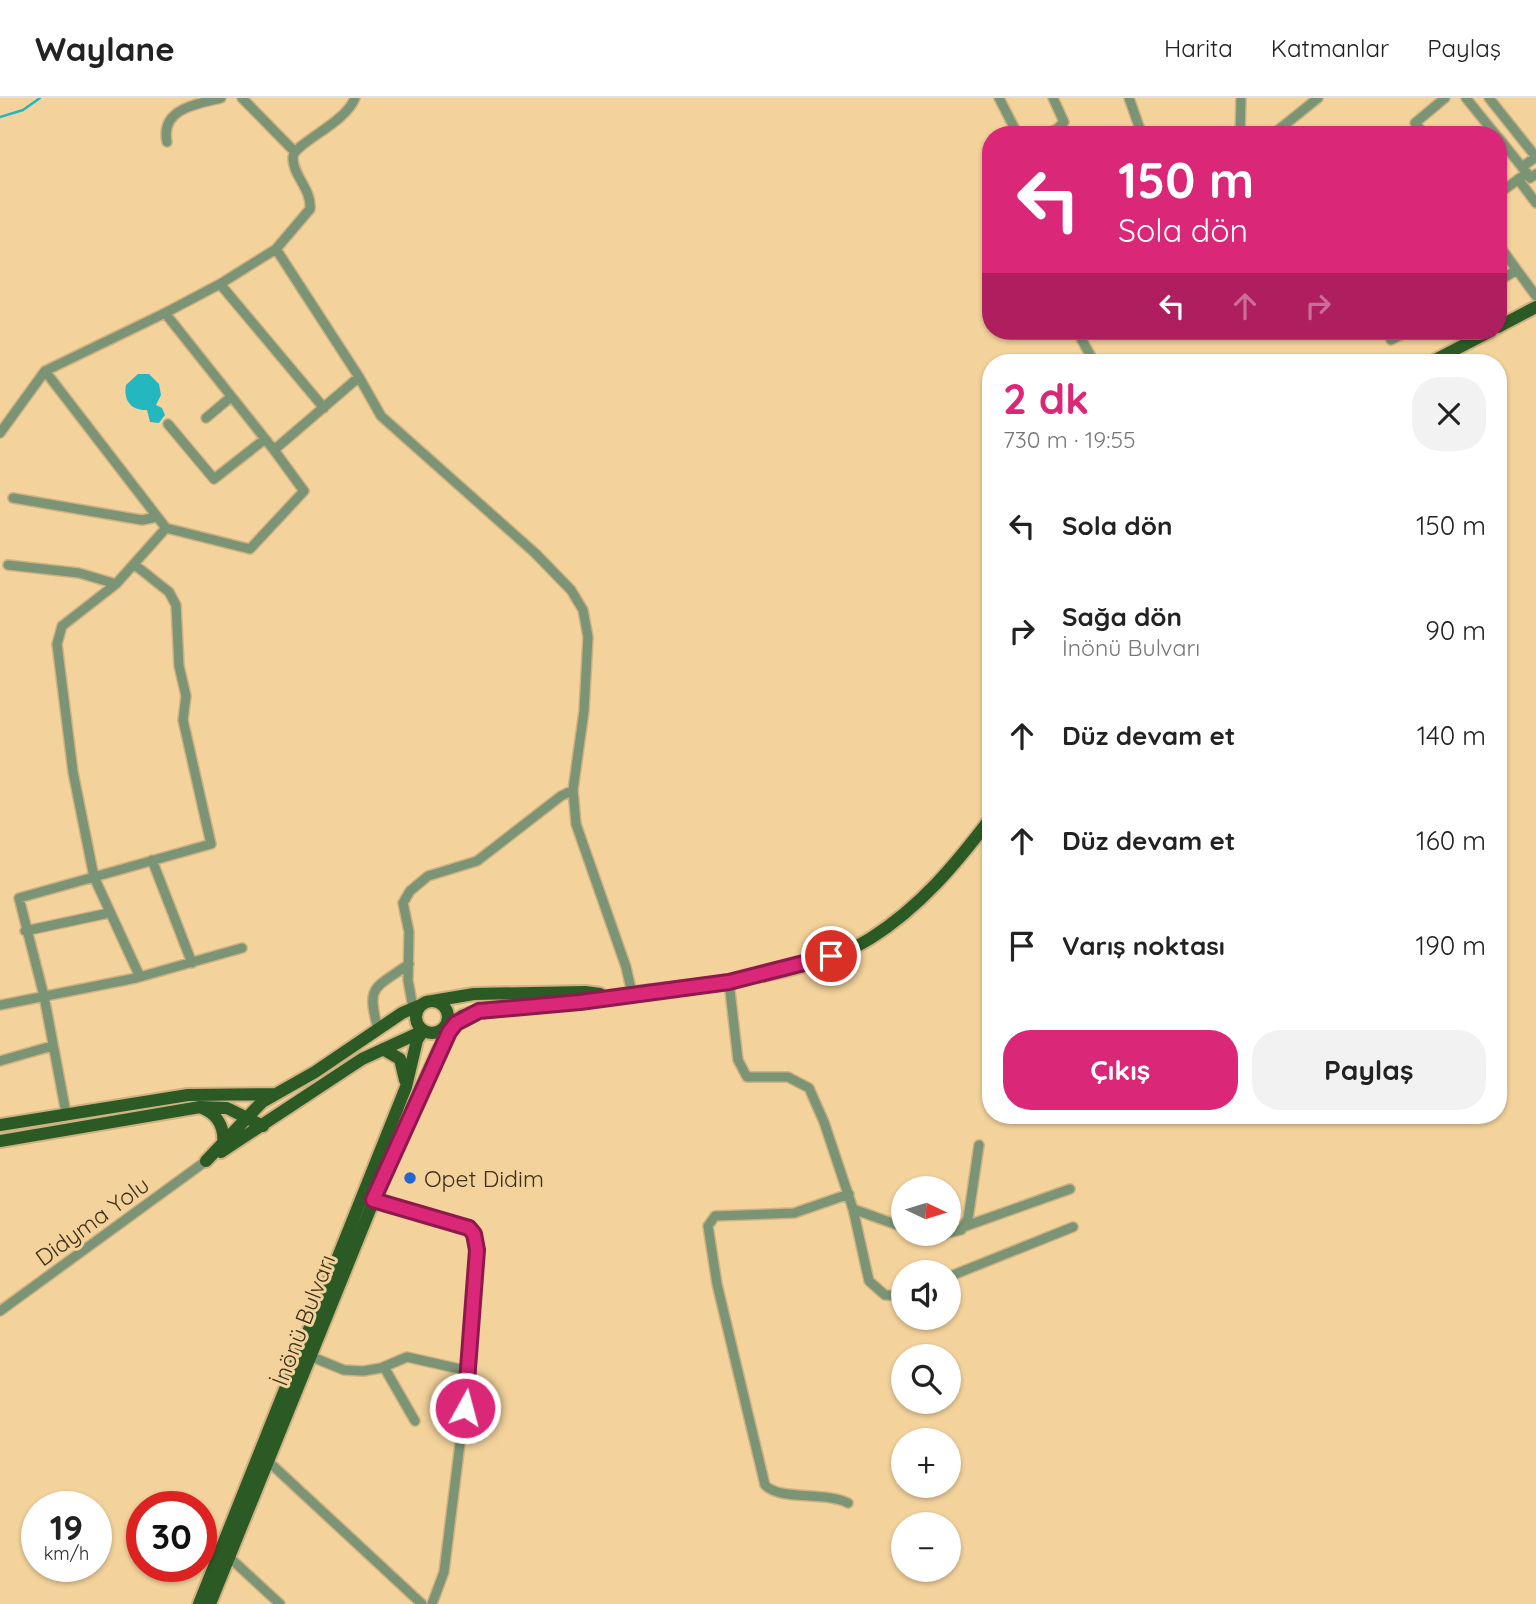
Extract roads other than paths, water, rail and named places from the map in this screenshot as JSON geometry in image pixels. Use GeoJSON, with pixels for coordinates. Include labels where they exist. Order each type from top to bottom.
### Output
{"type":"FeatureCollection","features":[{"type":"Feature","properties":{"kind":"main road"},"geometry":{"type":"LineString","coordinates":[[1507,322],[1536,307]]}},
{"type":"Feature","properties":{"kind":"main road"},"geometry":{"type":"LineString","coordinates":[[1446,354],[1473,340]]}},
{"type":"Feature","properties":{"kind":"main road"},"geometry":{"type":"LineString","coordinates":[[423,1004],[416,1018],[424,1031],[432,1034],[469,1014],[729,982],[831,956],[869,939],[916,905],[948,874],[982,829]]}},
{"type":"Feature","properties":{"kind":"main road"},"geometry":{"type":"LineString","coordinates":[[206,1161],[246,1118],[276,1094],[315,1072],[378,1028],[423,1004],[474,994],[585,992],[611,996]]}},
{"type":"Feature","properties":{"kind":"main road"},"geometry":{"type":"LineString","coordinates":[[423,1004],[445,1007],[438,1051]]}},
{"type":"Feature","properties":{"kind":"main road"},"geometry":{"type":"LineString","coordinates":[[438,1051],[456,1023],[469,1014]]}},
{"type":"Feature","properties":{"kind":"main road"},"geometry":{"type":"LineString","coordinates":[[206,1161],[383,1049],[424,1031]]}},
{"type":"Feature","properties":{"kind":"main road","name":"İnönü Bulvarı"},"geometry":{"type":"LineString","coordinates":[[199,1604],[406,1087],[417,1040],[424,1031]]}},
{"type":"Feature","properties":{"kind":"main road"},"geometry":{"type":"LineString","coordinates":[[383,1049],[400,1059],[406,1087]]}},
{"type":"Feature","properties":{"kind":"main road","name":"İnönü Bulvarı"},"geometry":{"type":"LineString","coordinates":[[210,1604],[312,1357],[373,1200],[438,1051]]}},
{"type":"Feature","properties":{"kind":"main road"},"geometry":{"type":"LineString","coordinates":[[0,1125],[188,1095],[276,1094],[284,1100],[285,1110]]}},
{"type":"Feature","properties":{"kind":"main road"},"geometry":{"type":"LineString","coordinates":[[0,1141],[200,1107],[227,1108],[263,1126]]}},
{"type":"Feature","properties":{"kind":"main road"},"geometry":{"type":"LineString","coordinates":[[200,1107],[209,1110],[219,1121],[223,1129],[223,1145]]}},
{"type":"Feature","properties":{"kind":"street"},"geometry":{"type":"LineString","coordinates":[[167,142],[165,128],[168,120],[192,105],[221,98]]}},
{"type":"Feature","properties":{"kind":"street"},"geometry":{"type":"LineString","coordinates":[[0,433],[45,371],[220,284],[276,249],[310,208],[310,198],[293,161],[294,151],[300,144],[338,121],[355,98]]}},
{"type":"Feature","properties":{"kind":"street"},"geometry":{"type":"LineString","coordinates":[[999,98],[1013,126]]}},
{"type":"Feature","properties":{"kind":"street"},"geometry":{"type":"LineString","coordinates":[[1053,98],[1063,122],[1060,126]]}},
{"type":"Feature","properties":{"kind":"street"},"geometry":{"type":"LineString","coordinates":[[1129,98],[1139,126]]}},
{"type":"Feature","properties":{"kind":"street"},"geometry":{"type":"LineString","coordinates":[[1240,126],[1241,98]]}},
{"type":"Feature","properties":{"kind":"street"},"geometry":{"type":"LineString","coordinates":[[1283,126],[1318,98]]}},
{"type":"Feature","properties":{"kind":"street"},"geometry":{"type":"LineString","coordinates":[[1418,126],[1415,123],[1445,98]]}},
{"type":"Feature","properties":{"kind":"street"},"geometry":{"type":"LineString","coordinates":[[1466,98],[1489,126]]}},
{"type":"Feature","properties":{"kind":"street"},"geometry":{"type":"LineString","coordinates":[[1489,98],[1536,157],[1528,171],[1507,187]]}},
{"type":"Feature","properties":{"kind":"street"},"geometry":{"type":"LineString","coordinates":[[248,99],[267,127],[294,151]]}},
{"type":"Feature","properties":{"kind":"street"},"geometry":{"type":"LineString","coordinates":[[1507,147],[1528,171]]}},
{"type":"Feature","properties":{"kind":"street"},"geometry":{"type":"LineString","coordinates":[[1518,179],[1536,203]]}},
{"type":"Feature","properties":{"kind":"street"},"geometry":{"type":"LineString","coordinates":[[276,249],[359,377],[381,416],[535,553],[571,590],[583,610],[588,637],[584,711],[573,790],[576,824],[626,967],[632,993]]}},
{"type":"Feature","properties":{"kind":"street"},"geometry":{"type":"LineString","coordinates":[[1507,256],[1533,286],[1536,296]]}},
{"type":"Feature","properties":{"kind":"street"},"geometry":{"type":"LineString","coordinates":[[1507,276],[1517,270]]}},
{"type":"Feature","properties":{"kind":"street"},"geometry":{"type":"LineString","coordinates":[[220,284],[324,408]]}},
{"type":"Feature","properties":{"kind":"street"},"geometry":{"type":"LineString","coordinates":[[45,371],[166,528],[250,549],[304,491],[165,313]]}},
{"type":"Feature","properties":{"kind":"street"},"geometry":{"type":"LineString","coordinates":[[274,450],[359,377]]}},
{"type":"Feature","properties":{"kind":"street"},"geometry":{"type":"LineString","coordinates":[[206,418],[231,397]]}},
{"type":"Feature","properties":{"kind":"street"},"geometry":{"type":"LineString","coordinates":[[168,424],[214,479],[265,439]]}},
{"type":"Feature","properties":{"kind":"street"},"geometry":{"type":"LineString","coordinates":[[13,498],[142,520],[157,517]]}},
{"type":"Feature","properties":{"kind":"street"},"geometry":{"type":"LineString","coordinates":[[140,977],[94,877],[73,772],[58,644],[62,626],[116,584],[166,528]]}},
{"type":"Feature","properties":{"kind":"street"},"geometry":{"type":"LineString","coordinates":[[8,565],[79,573],[116,584]]}},
{"type":"Feature","properties":{"kind":"street"},"geometry":{"type":"LineString","coordinates":[[66,1113],[44,996],[25,931],[19,898],[211,844],[183,720],[186,696],[179,666],[176,605],[169,592],[135,565]]}},
{"type":"Feature","properties":{"kind":"street"},"geometry":{"type":"LineString","coordinates":[[423,1004],[409,964],[409,932],[403,904],[410,891],[428,876],[477,861],[561,796],[573,790]]}},
{"type":"Feature","properties":{"kind":"street"},"geometry":{"type":"LineString","coordinates":[[152,860],[192,963]]}},
{"type":"Feature","properties":{"kind":"street"},"geometry":{"type":"LineString","coordinates":[[25,931],[109,913]]}},
{"type":"Feature","properties":{"kind":"street"},"geometry":{"type":"LineString","coordinates":[[0,1005],[140,977],[242,948]]}},
{"type":"Feature","properties":{"kind":"street"},"geometry":{"type":"LineString","coordinates":[[378,1028],[370,1001],[376,989],[409,964]]}},
{"type":"Feature","properties":{"kind":"street"},"geometry":{"type":"LineString","coordinates":[[729,982],[738,1060],[747,1077],[788,1077],[809,1088],[849,1194],[869,1281],[885,1295],[891,1295]]}},
{"type":"Feature","properties":{"kind":"street"},"geometry":{"type":"LineString","coordinates":[[0,1061],[52,1046]]}},
{"type":"Feature","properties":{"kind":"street"},"geometry":{"type":"LineString","coordinates":[[966,1226],[979,1145]]}},
{"type":"Feature","properties":{"kind":"street","name":"Didyma Yolu"},"geometry":{"type":"LineString","coordinates":[[0,1311],[206,1161]]}},
{"type":"Feature","properties":{"kind":"street"},"geometry":{"type":"LineString","coordinates":[[961,1228],[1070,1189]]}},
{"type":"Feature","properties":{"kind":"street"},"geometry":{"type":"LineString","coordinates":[[848,1503],[828,1495],[776,1492],[765,1485],[720,1297],[708,1226],[715,1216],[794,1213],[849,1194]]}},
{"type":"Feature","properties":{"kind":"street"},"geometry":{"type":"LineString","coordinates":[[373,1200],[469,1228],[474,1234],[477,1250],[470,1371],[444,1573],[432,1604]]}},
{"type":"Feature","properties":{"kind":"street"},"geometry":{"type":"LineString","coordinates":[[853,1209],[891,1223]]}},
{"type":"Feature","properties":{"kind":"street"},"geometry":{"type":"LineString","coordinates":[[961,1272],[1073,1227]]}},
{"type":"Feature","properties":{"kind":"street"},"geometry":{"type":"LineString","coordinates":[[312,1357],[344,1370],[363,1371],[384,1367],[407,1357],[470,1371]]}},
{"type":"Feature","properties":{"kind":"street"},"geometry":{"type":"LineString","coordinates":[[384,1367],[415,1421]]}},
{"type":"Feature","properties":{"kind":"street"},"geometry":{"type":"LineString","coordinates":[[269,1462],[422,1604]]}},
{"type":"Feature","properties":{"kind":"street"},"geometry":{"type":"LineString","coordinates":[[229,1557],[280,1604]]}},
{"type":"Feature","properties":{"kind":"water"},"geometry":{"type":"Polygon","coordinates":[[[138,374],[149,374],[159,384],[161,395],[156,405],[162,408],[165,415],[159,423],[150,422],[147,410],[133,407],[127,400],[126,385],[138,374]]]}},
{"type":"Feature","properties":{"kind":"waterway"},"geometry":{"type":"LineString","coordinates":[[0,117],[23,110],[40,98]]}},
{"type":"Feature","properties":{"kind":"place","name":"Opet Didim"},"geometry":{"type":"Point","coordinates":[410,1178]}}]}
